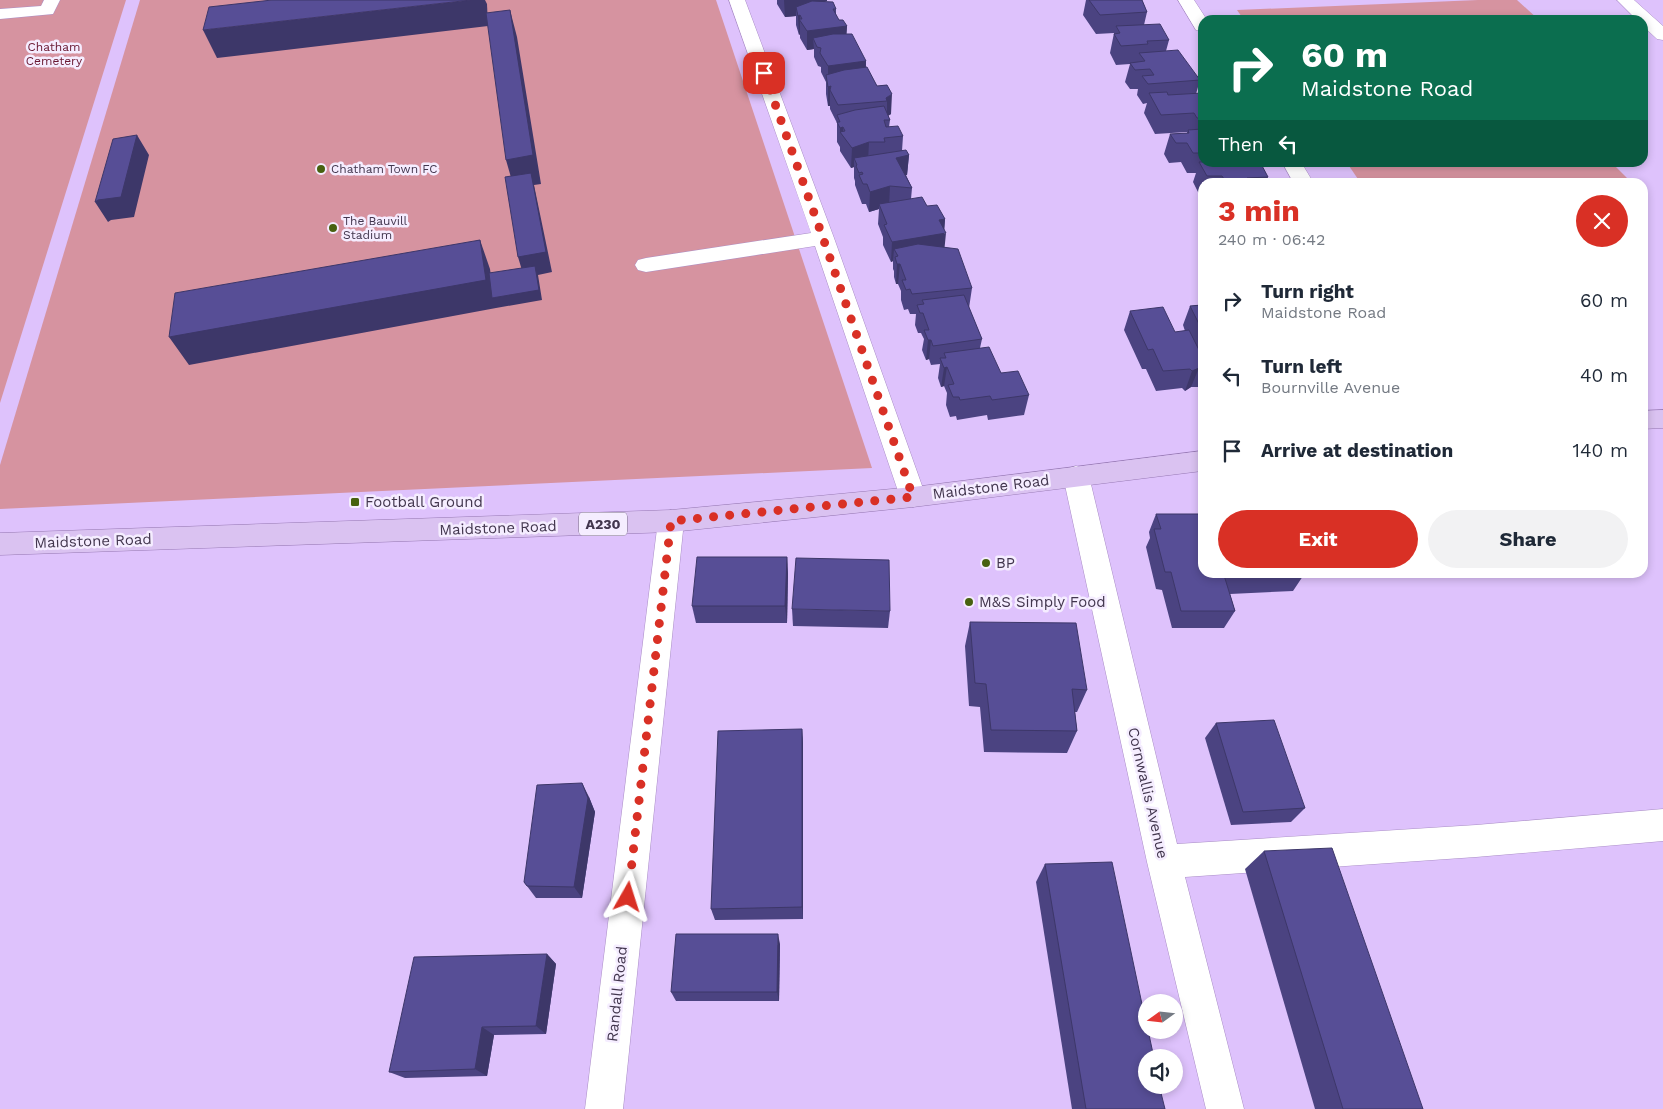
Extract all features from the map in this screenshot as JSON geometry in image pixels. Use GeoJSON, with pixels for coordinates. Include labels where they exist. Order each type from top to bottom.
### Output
{"type":"FeatureCollection","features":[{"type":"Feature","properties":{"kind":"main road"},"geometry":{"type":"LineString","coordinates":[[1648,419],[1663,418]]}},
{"type":"Feature","properties":{"kind":"main road","name":"Maidstone Road"},"geometry":{"type":"LineString","coordinates":[[0,544],[373,533],[671,521],[913,497],[1198,461]]}},
{"type":"Feature","properties":{"kind":"street"},"geometry":{"type":"LineString","coordinates":[[0,14],[47,11],[52,0]]}},
{"type":"Feature","properties":{"kind":"street"},"geometry":{"type":"LineString","coordinates":[[737,0],[823,238],[913,497]]}},
{"type":"Feature","properties":{"kind":"street"},"geometry":{"type":"LineString","coordinates":[[1186,0],[1198,20]]}},
{"type":"Feature","properties":{"kind":"street"},"geometry":{"type":"LineString","coordinates":[[1625,0],[1641,15]]}},
{"type":"Feature","properties":{"kind":"street"},"geometry":{"type":"LineString","coordinates":[[1648,21],[1663,35]]}},
{"type":"Feature","properties":{"kind":"street"},"geometry":{"type":"LineString","coordinates":[[1293,167],[1300,178]]}},
{"type":"Feature","properties":{"kind":"street"},"geometry":{"type":"LineString","coordinates":[[646,265],[823,238]]}},
{"type":"Feature","properties":{"kind":"street","name":"Cornwallis Avenue"},"geometry":{"type":"LineString","coordinates":[[1076,476],[1164,862],[1225,1109]]}},
{"type":"Feature","properties":{"kind":"street","name":"Randall Road"},"geometry":{"type":"LineString","coordinates":[[604,1109],[671,521]]}},
{"type":"Feature","properties":{"kind":"street"},"geometry":{"type":"LineString","coordinates":[[1164,862],[1457,843],[1663,825]]}},
{"type":"Feature","properties":{"kind":"green space","name":"Chatham Cemetery"},"geometry":{"type":"Polygon","coordinates":[[[0,0],[126,0],[0,403],[0,0]]]}},
{"type":"Feature","properties":{"kind":"green space"},"geometry":{"type":"Polygon","coordinates":[[[140,0],[716,0],[872,468],[0,509],[0,465],[140,0]]]}},
{"type":"Feature","properties":{"kind":"green space"},"geometry":{"type":"Polygon","coordinates":[[[1517,0],[1534,15],[1240,15],[1237,10],[1517,0]]]}},
{"type":"Feature","properties":{"kind":"green space"},"geometry":{"type":"Polygon","coordinates":[[[1350,167],[1616,167],[1627,178],[1357,178],[1350,167]]]}},
{"type":"Feature","properties":{"kind":"building"},"geometry":{"type":"Polygon","coordinates":[[[272,0],[471,0],[203,30],[209,7],[272,0]]]}},
{"type":"Feature","properties":{"kind":"building"},"geometry":{"type":"Polygon","coordinates":[[[1089,0],[1142,0],[1147,12],[1100,15],[1089,0]]]}},
{"type":"Feature","properties":{"kind":"building"},"geometry":{"type":"Polygon","coordinates":[[[812,1],[833,2],[836,9],[833,9],[839,20],[843,20],[847,26],[807,31],[799,19],[802,19],[800,15],[798,16],[796,7],[812,1]]]}},
{"type":"Feature","properties":{"kind":"building"},"geometry":{"type":"Polygon","coordinates":[[[510,10],[533,155],[506,160],[486,13],[510,10]]]}},
{"type":"Feature","properties":{"kind":"building"},"geometry":{"type":"Polygon","coordinates":[[[1160,24],[1169,40],[1147,41],[1148,44],[1121,46],[1114,34],[1120,33],[1116,26],[1160,24]]]}},
{"type":"Feature","properties":{"kind":"building"},"geometry":{"type":"Polygon","coordinates":[[[833,34],[852,34],[866,61],[828,66],[820,53],[821,48],[817,47],[813,38],[833,34]]]}},
{"type":"Feature","properties":{"kind":"building"},"geometry":{"type":"Polygon","coordinates":[[[1178,50],[1198,77],[1198,80],[1148,84],[1142,76],[1154,75],[1150,69],[1135,70],[1130,63],[1145,61],[1139,53],[1178,50]]]}},
{"type":"Feature","properties":{"kind":"building"},"geometry":{"type":"Polygon","coordinates":[[[867,67],[877,86],[887,85],[892,94],[886,98],[887,101],[838,105],[830,90],[831,86],[828,87],[826,75],[867,67]]]}},
{"type":"Feature","properties":{"kind":"building"},"geometry":{"type":"Polygon","coordinates":[[[1167,92],[1168,95],[1198,93],[1198,118],[1194,113],[1161,115],[1149,93],[1167,92]]]}},
{"type":"Feature","properties":{"kind":"building"},"geometry":{"type":"Polygon","coordinates":[[[884,106],[890,120],[884,120],[886,127],[898,126],[903,136],[884,138],[885,142],[869,142],[852,148],[840,132],[845,131],[843,127],[840,128],[837,122],[840,122],[837,115],[855,110],[884,106]]]}},
{"type":"Feature","properties":{"kind":"building"},"geometry":{"type":"Polygon","coordinates":[[[1198,129],[1198,153],[1193,153],[1187,143],[1176,143],[1170,134],[1189,133],[1188,130],[1198,129]]]}},
{"type":"Feature","properties":{"kind":"building"},"geometry":{"type":"Polygon","coordinates":[[[137,135],[121,197],[95,202],[113,139],[137,135]]]}},
{"type":"Feature","properties":{"kind":"building"},"geometry":{"type":"Polygon","coordinates":[[[906,150],[909,155],[896,158],[912,188],[890,186],[870,192],[867,184],[863,184],[859,175],[863,174],[862,172],[859,173],[854,158],[906,150]]]}},
{"type":"Feature","properties":{"kind":"building"},"geometry":{"type":"Polygon","coordinates":[[[1202,167],[1263,167],[1268,177],[1223,178],[1222,176],[1207,176],[1202,167]]]}},
{"type":"Feature","properties":{"kind":"building"},"geometry":{"type":"Polygon","coordinates":[[[531,173],[546,252],[518,257],[505,177],[531,173]]]}},
{"type":"Feature","properties":{"kind":"building"},"geometry":{"type":"Polygon","coordinates":[[[922,197],[927,206],[937,205],[945,219],[939,220],[946,233],[892,242],[884,225],[887,224],[879,204],[922,197]]]}},
{"type":"Feature","properties":{"kind":"building"},"geometry":{"type":"Polygon","coordinates":[[[480,240],[486,280],[169,337],[175,293],[480,240]]]}},
{"type":"Feature","properties":{"kind":"building"},"geometry":{"type":"Polygon","coordinates":[[[918,244],[958,249],[972,288],[912,294],[910,289],[906,290],[902,280],[906,280],[900,264],[897,264],[895,257],[898,256],[894,249],[918,244]]]}},
{"type":"Feature","properties":{"kind":"building"},"geometry":{"type":"Polygon","coordinates":[[[535,266],[539,290],[492,298],[489,273],[535,266]]]}},
{"type":"Feature","properties":{"kind":"building"},"geometry":{"type":"Polygon","coordinates":[[[964,295],[982,339],[933,346],[924,330],[929,330],[923,313],[920,313],[917,305],[924,304],[922,300],[964,295]]]}},
{"type":"Feature","properties":{"kind":"building"},"geometry":{"type":"Polygon","coordinates":[[[1198,305],[1198,322],[1190,306],[1198,305]]]}},
{"type":"Feature","properties":{"kind":"building"},"geometry":{"type":"Polygon","coordinates":[[[1163,307],[1175,332],[1189,330],[1198,348],[1198,368],[1192,371],[1190,369],[1163,371],[1153,349],[1148,350],[1130,311],[1163,307]]]}},
{"type":"Feature","properties":{"kind":"building"},"geometry":{"type":"Polygon","coordinates":[[[989,347],[1001,373],[1018,371],[1029,395],[992,400],[990,396],[960,400],[959,397],[953,397],[948,385],[954,384],[947,367],[944,368],[940,358],[946,358],[944,353],[989,347]]]}},
{"type":"Feature","properties":{"kind":"building"},"geometry":{"type":"Polygon","coordinates":[[[1156,514],[1198,514],[1198,578],[1225,578],[1235,611],[1181,611],[1171,572],[1165,572],[1154,529],[1161,529],[1156,514]]]}},
{"type":"Feature","properties":{"kind":"building"},"geometry":{"type":"Polygon","coordinates":[[[697,557],[787,557],[785,606],[692,606],[697,557]]]}},
{"type":"Feature","properties":{"kind":"building"},"geometry":{"type":"Polygon","coordinates":[[[796,558],[889,560],[890,611],[792,609],[796,558]]]}},
{"type":"Feature","properties":{"kind":"building"},"geometry":{"type":"Polygon","coordinates":[[[970,622],[1076,623],[1087,690],[1072,689],[1077,731],[991,730],[986,684],[975,683],[970,622]]]}},
{"type":"Feature","properties":{"kind":"building"},"geometry":{"type":"Polygon","coordinates":[[[1274,720],[1305,808],[1243,812],[1216,723],[1274,720]]]}},
{"type":"Feature","properties":{"kind":"building"},"geometry":{"type":"Polygon","coordinates":[[[802,729],[802,907],[711,909],[718,731],[802,729]]]}},
{"type":"Feature","properties":{"kind":"building"},"geometry":{"type":"Polygon","coordinates":[[[582,783],[588,798],[574,887],[527,886],[524,882],[537,785],[582,783]]]}},
{"type":"Feature","properties":{"kind":"building"},"geometry":{"type":"Polygon","coordinates":[[[1332,848],[1423,1109],[1343,1109],[1264,851],[1332,848]]]}},
{"type":"Feature","properties":{"kind":"building"},"geometry":{"type":"Polygon","coordinates":[[[1112,862],[1140,994],[1138,994],[1138,1039],[1150,1039],[1152,1049],[1138,1049],[1138,1094],[1161,1094],[1165,1109],[1086,1109],[1045,864],[1112,862]]]}},
{"type":"Feature","properties":{"kind":"building"},"geometry":{"type":"Polygon","coordinates":[[[676,934],[778,934],[777,992],[671,992],[676,934]]]}},
{"type":"Feature","properties":{"kind":"building"},"geometry":{"type":"Polygon","coordinates":[[[547,954],[536,1026],[482,1027],[475,1069],[389,1072],[414,957],[547,954]]]}},
{"type":"Feature","properties":{"kind":"place","name":"Chatham Town FC"},"geometry":{"type":"Point","coordinates":[321,169]}},
{"type":"Feature","properties":{"kind":"place","name":"The Bauvill Stadium"},"geometry":{"type":"Point","coordinates":[333,228]}},
{"type":"Feature","properties":{"kind":"place","name":"Football Ground"},"geometry":{"type":"Point","coordinates":[355,502]}},
{"type":"Feature","properties":{"kind":"place","name":"BP"},"geometry":{"type":"Point","coordinates":[986,563]}},
{"type":"Feature","properties":{"kind":"place","name":"M&S Simply Food"},"geometry":{"type":"Point","coordinates":[969,602]}},
{"type":"Feature","properties":{"kind":"route"},"geometry":{"type":"LineString","coordinates":[[628,897],[671,521],[913,497],[764,73]]}}]}
